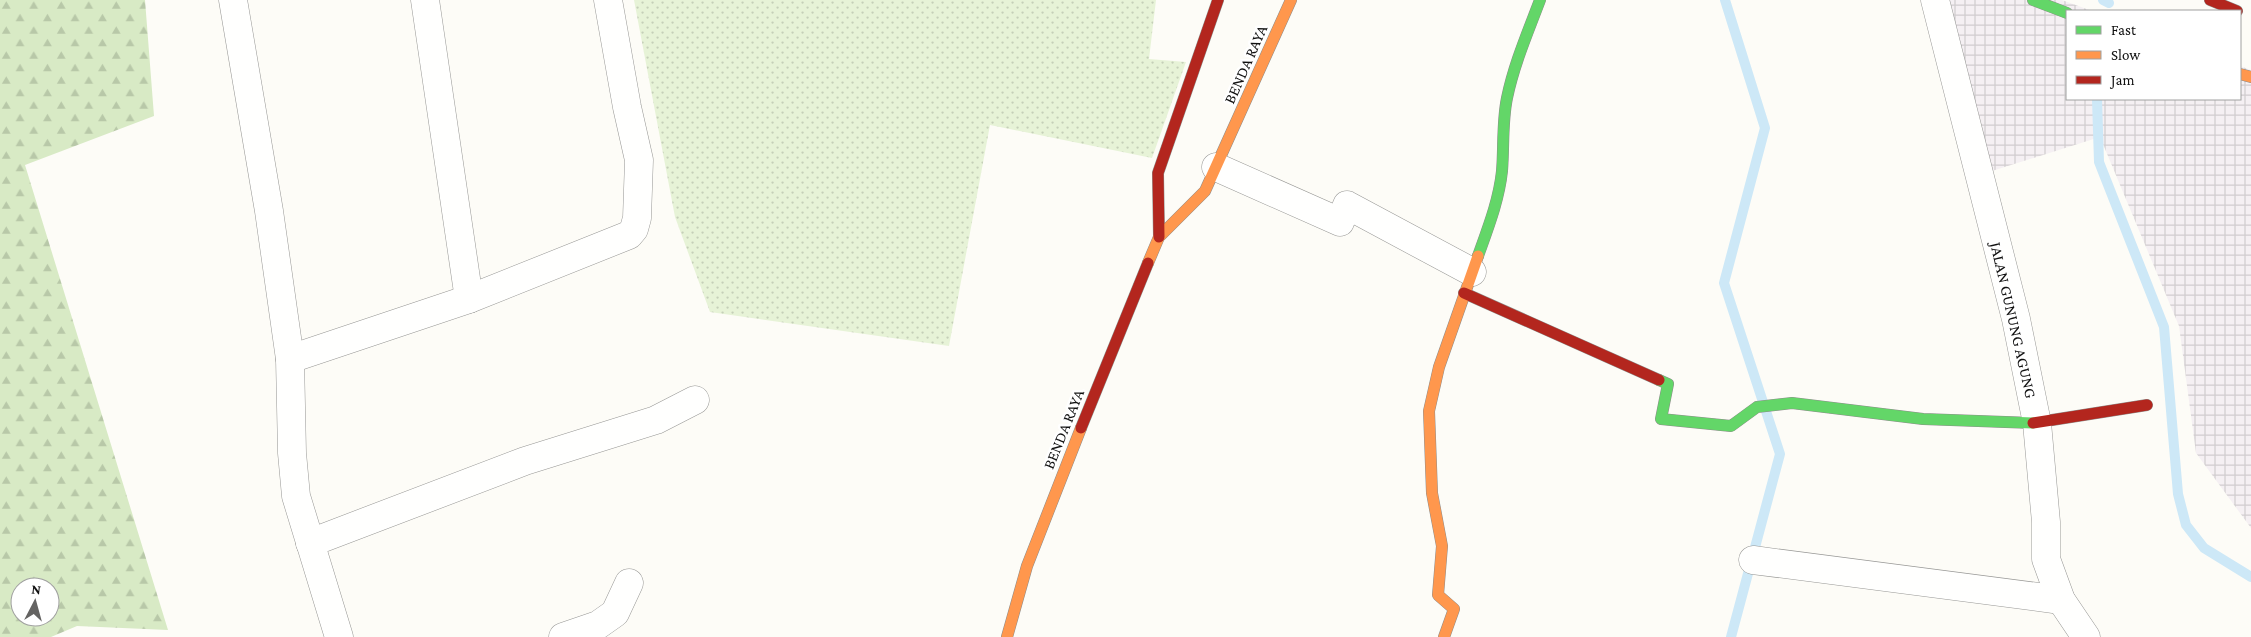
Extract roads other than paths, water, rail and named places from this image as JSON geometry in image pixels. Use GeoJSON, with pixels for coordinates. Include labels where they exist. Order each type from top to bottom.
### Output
{"type":"FeatureCollection","features":[{"type":"Feature","properties":{"kind":"street"},"geometry":{"type":"LineString","coordinates":[[233,0],[269,211],[290,359],[292,454],[296,496],[339,637]]}},
{"type":"Feature","properties":{"kind":"street"},"geometry":{"type":"LineString","coordinates":[[424,0],[469,299]]}},
{"type":"Feature","properties":{"kind":"street"},"geometry":{"type":"LineString","coordinates":[[290,359],[469,299],[629,235],[634,229],[637,218],[639,160],[627,107],[608,0]]}},
{"type":"Feature","properties":{"kind":"street","name":"BENDA RAYA"},"geometry":{"type":"LineString","coordinates":[[1159,237],[1158,173],[1218,0]]}},
{"type":"Feature","properties":{"kind":"street","name":"BENDA RAYA"},"geometry":{"type":"LineString","coordinates":[[1007,637],[1027,566],[1159,237],[1205,191],[1291,0]]}},
{"type":"Feature","properties":{"kind":"street"},"geometry":{"type":"LineString","coordinates":[[1444,637],[1454,609],[1438,595],[1442,546],[1432,493],[1430,411],[1438,367],[1494,211],[1499,187],[1507,99],[1518,59],[1540,0]]}},
{"type":"Feature","properties":{"kind":"street","name":"JALAN GUNUNG AGUNG"},"geometry":{"type":"LineString","coordinates":[[1935,0],[2016,320],[2037,423],[2046,522],[2046,558],[2061,600],[2086,637]]}},
{"type":"Feature","properties":{"kind":"street"},"geometry":{"type":"LineString","coordinates":[[2033,0],[2066,13]]}},
{"type":"Feature","properties":{"kind":"street"},"geometry":{"type":"LineString","coordinates":[[2210,0],[2234,10]]}},
{"type":"Feature","properties":{"kind":"street"},"geometry":{"type":"LineString","coordinates":[[1216,167],[1340,222],[1347,205],[1468,282],[1668,384],[1661,419],[1731,426],[1757,407],[1792,403],[1923,419],[2037,423],[2147,405]]}},
{"type":"Feature","properties":{"kind":"street"},"geometry":{"type":"LineString","coordinates":[[310,543],[524,461],[656,420],[695,400]]}},
{"type":"Feature","properties":{"kind":"street"},"geometry":{"type":"LineString","coordinates":[[1753,560],[2061,600]]}},
{"type":"Feature","properties":{"kind":"street"},"geometry":{"type":"LineString","coordinates":[[563,637],[598,625],[615,613],[628,583]]}},
{"type":"Feature","properties":{"kind":"waterway"},"geometry":{"type":"LineString","coordinates":[[1725,0],[1765,128],[1724,283],[1780,454],[1731,637]]}},
{"type":"Feature","properties":{"kind":"waterway"},"geometry":{"type":"LineString","coordinates":[[2103,0],[2109,3]]}},
{"type":"Feature","properties":{"kind":"waterway"},"geometry":{"type":"LineString","coordinates":[[2097,100],[2099,162],[2164,327],[2178,494],[2186,525],[2204,548],[2251,577]]}}]}
